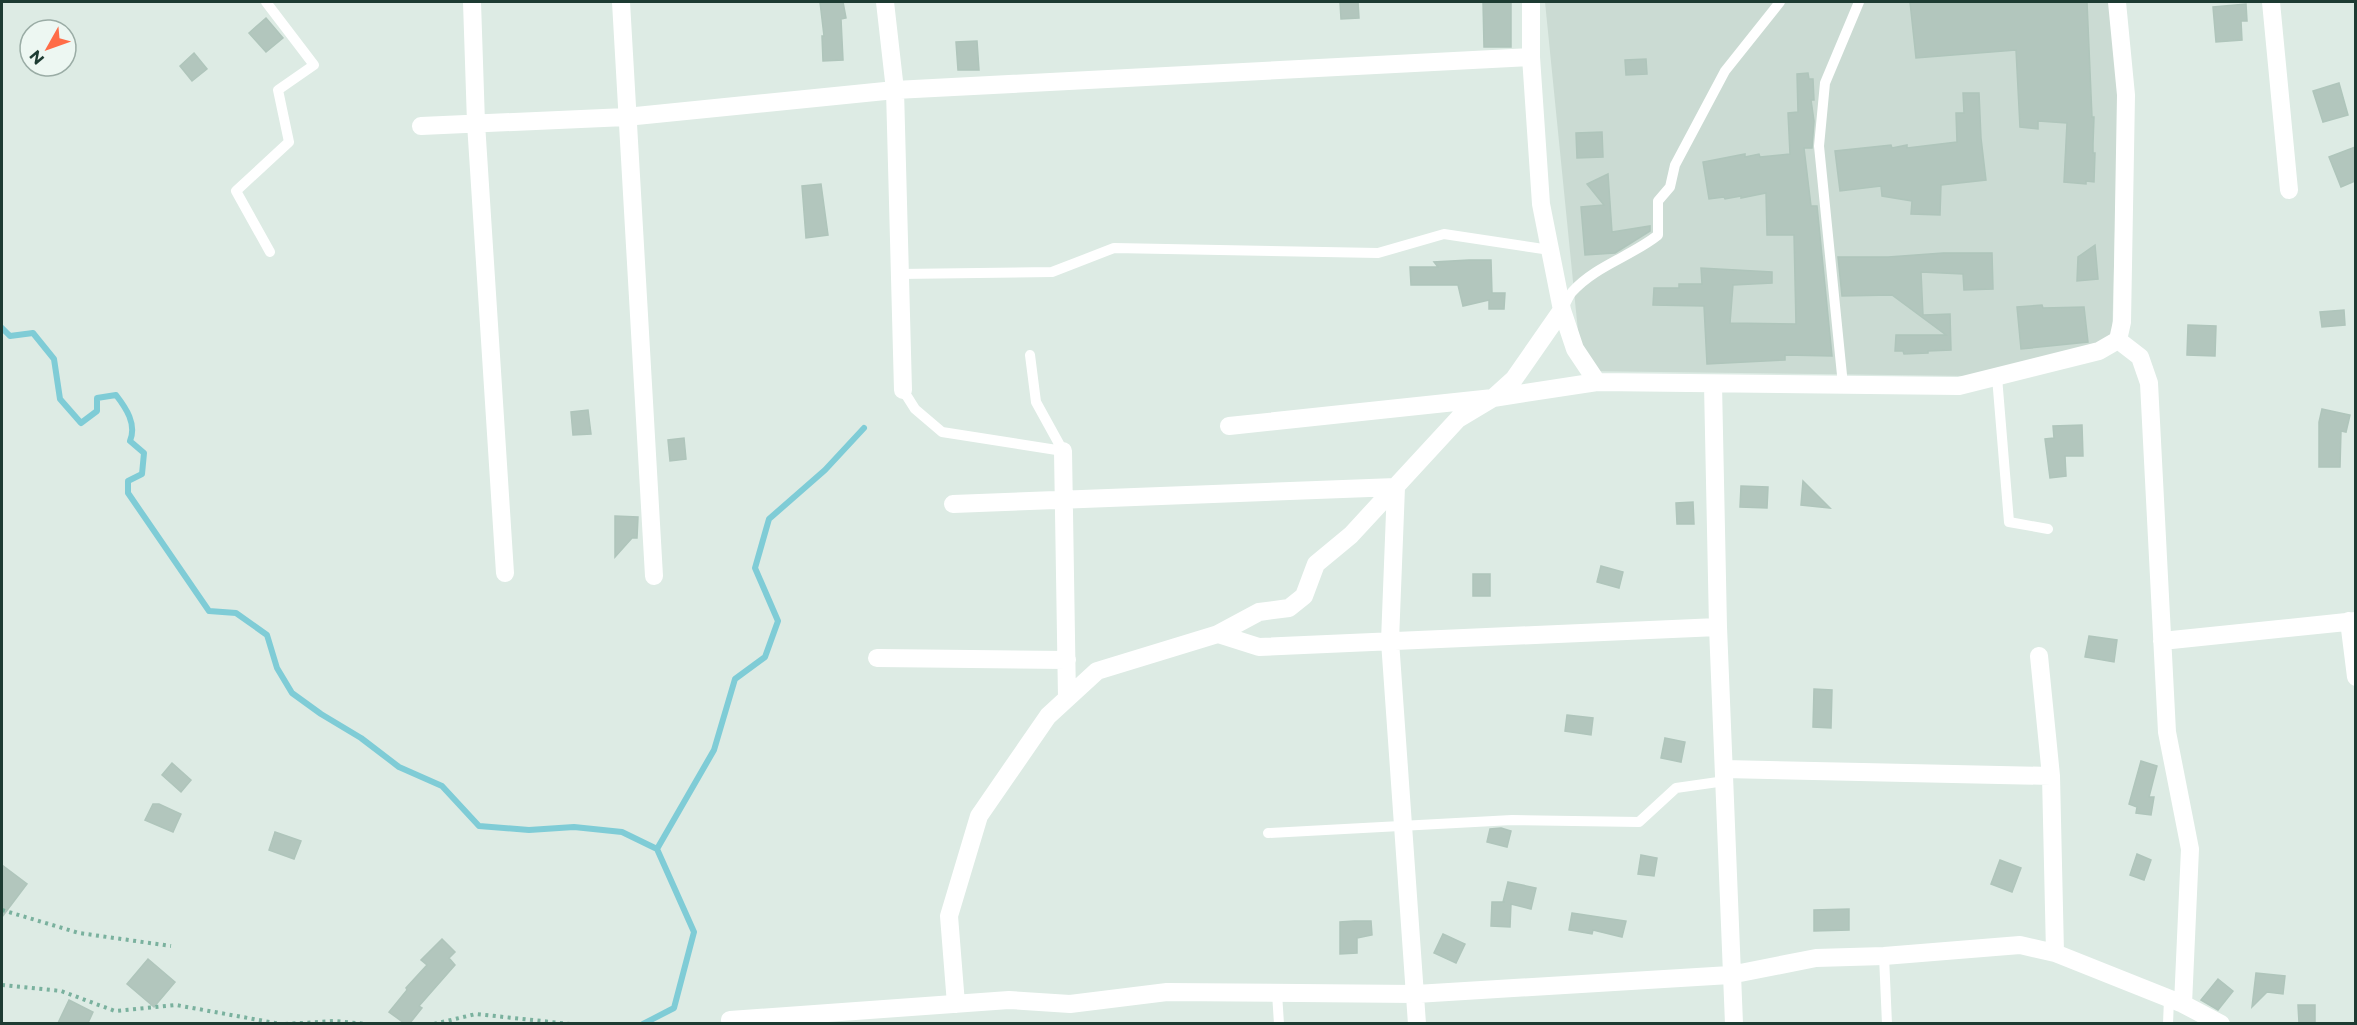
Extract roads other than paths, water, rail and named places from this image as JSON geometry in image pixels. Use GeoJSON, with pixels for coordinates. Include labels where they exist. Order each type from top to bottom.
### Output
{"type":"FeatureCollection","features":[{"type":"Feature","properties":{"kind":"street"},"geometry":{"type":"LineString","coordinates":[[472,2],[476,123],[505,573]]}},
{"type":"Feature","properties":{"kind":"street"},"geometry":{"type":"LineString","coordinates":[[621,2],[654,576]]}},
{"type":"Feature","properties":{"kind":"street"},"geometry":{"type":"LineString","coordinates":[[885,2],[895,90],[903,390]]}},
{"type":"Feature","properties":{"kind":"street"},"geometry":{"type":"LineString","coordinates":[[1531,2],[1541,204],[1562,310],[1575,349],[1597,382]]}},
{"type":"Feature","properties":{"kind":"street"},"geometry":{"type":"LineString","coordinates":[[1229,426],[1492,398],[1597,382],[1959,386],[2099,351],[2118,340],[2122,322],[2126,95],[2117,2]]}},
{"type":"Feature","properties":{"kind":"street"},"geometry":{"type":"LineString","coordinates":[[2271,2],[2289,190]]}},
{"type":"Feature","properties":{"kind":"street"},"geometry":{"type":"LineString","coordinates":[[421,126],[626,117],[895,90],[1532,57]]}},
{"type":"Feature","properties":{"kind":"street"},"geometry":{"type":"LineString","coordinates":[[956,1004],[949,916],[979,816],[1048,716],[1098,670],[1218,634],[1259,612],[1289,608],[1304,596],[1316,564],[1351,535],[1458,419],[1492,398],[1514,379],[1562,310]]}},
{"type":"Feature","properties":{"kind":"street"},"geometry":{"type":"LineString","coordinates":[[2118,340],[2140,357],[2150,383],[2166,732],[2190,849],[2176,1001]]}},
{"type":"Feature","properties":{"kind":"street"},"geometry":{"type":"LineString","coordinates":[[1713,384],[1718,627],[1734,1023]]}},
{"type":"Feature","properties":{"kind":"street"},"geometry":{"type":"LineString","coordinates":[[1063,451],[1067,698]]}},
{"type":"Feature","properties":{"kind":"street"},"geometry":{"type":"LineString","coordinates":[[953,504],[1396,487]]}},
{"type":"Feature","properties":{"kind":"street"},"geometry":{"type":"LineString","coordinates":[[1396,487],[1390,641],[1417,1023]]}},
{"type":"Feature","properties":{"kind":"street"},"geometry":{"type":"LineString","coordinates":[[2162,641],[2352,621],[2355,677]]}},
{"type":"Feature","properties":{"kind":"street"},"geometry":{"type":"LineString","coordinates":[[1218,634],[1259,647],[1718,627]]}},
{"type":"Feature","properties":{"kind":"street"},"geometry":{"type":"LineString","coordinates":[[2039,656],[2051,776],[2055,953]]}},
{"type":"Feature","properties":{"kind":"street"},"geometry":{"type":"LineString","coordinates":[[877,658],[1066,660]]}},
{"type":"Feature","properties":{"kind":"street"},"geometry":{"type":"LineString","coordinates":[[1724,775],[2051,776]]}},
{"type":"Feature","properties":{"kind":"street"},"geometry":{"type":"LineString","coordinates":[[730,1020],[1009,1000],[1070,1004],[1167,992],[1416,994],[1731,975],[1816,958],[1884,956],[2020,945],[2055,953],[2176,1001],[2221,1023]]}},
{"type":"Feature","properties":{"kind":"lane"},"geometry":{"type":"LineString","coordinates":[[266,2],[314,65],[278,90],[289,142],[236,191],[270,252]]}},
{"type":"Feature","properties":{"kind":"lane"},"geometry":{"type":"LineString","coordinates":[[1562,310],[1572,292],[1603,268],[1643,247],[1658,235],[1659,201],[1671,187],[1675,165],[1725,71],[1780,2]]}},
{"type":"Feature","properties":{"kind":"lane"},"geometry":{"type":"LineString","coordinates":[[1843,385],[1819,146],[1825,83],[1859,2]]}},
{"type":"Feature","properties":{"kind":"lane"},"geometry":{"type":"LineString","coordinates":[[899,274],[1052,272],[1114,248],[1378,253],[1444,234],[1550,249]]}},
{"type":"Feature","properties":{"kind":"lane"},"geometry":{"type":"LineString","coordinates":[[1030,355],[1036,402],[1063,451]]}},
{"type":"Feature","properties":{"kind":"lane"},"geometry":{"type":"LineString","coordinates":[[1997,377],[2009,522],[2048,528]]}},
{"type":"Feature","properties":{"kind":"lane"},"geometry":{"type":"LineString","coordinates":[[903,390],[915,409],[942,432],[1063,451]]}},
{"type":"Feature","properties":{"kind":"lane"},"geometry":{"type":"LineString","coordinates":[[1268,833],[1512,820],[1639,822],[1676,788],[1724,775]]}},
{"type":"Feature","properties":{"kind":"lane"},"geometry":{"type":"LineString","coordinates":[[1884,956],[1887,1023]]}},
{"type":"Feature","properties":{"kind":"lane"},"geometry":{"type":"LineString","coordinates":[[1277,993],[1279,1023]]}},
{"type":"Feature","properties":{"kind":"lane"},"geometry":{"type":"LineString","coordinates":[[2168,1023],[2176,1001]]}},
{"type":"Feature","properties":{"kind":"waterway"},"geometry":{"type":"LineString","coordinates":[[2,328],[10,336],[33,333],[54,359],[60,399],[81,423],[97,411],[97,398],[116,395],[127,411],[131,422],[130,441],[144,453],[142,474],[128,481],[128,493],[209,611],[236,613],[267,635],[277,668],[292,693],[361,738],[399,767],[442,786],[479,826],[529,830],[574,827],[622,832],[657,849],[694,932],[674,1008],[643,1024]]}},
{"type":"Feature","properties":{"kind":"waterway"},"geometry":{"type":"LineString","coordinates":[[657,849],[714,750],[735,679],[765,657],[778,621],[755,568],[769,519],[825,470],[864,428]]}}]}
